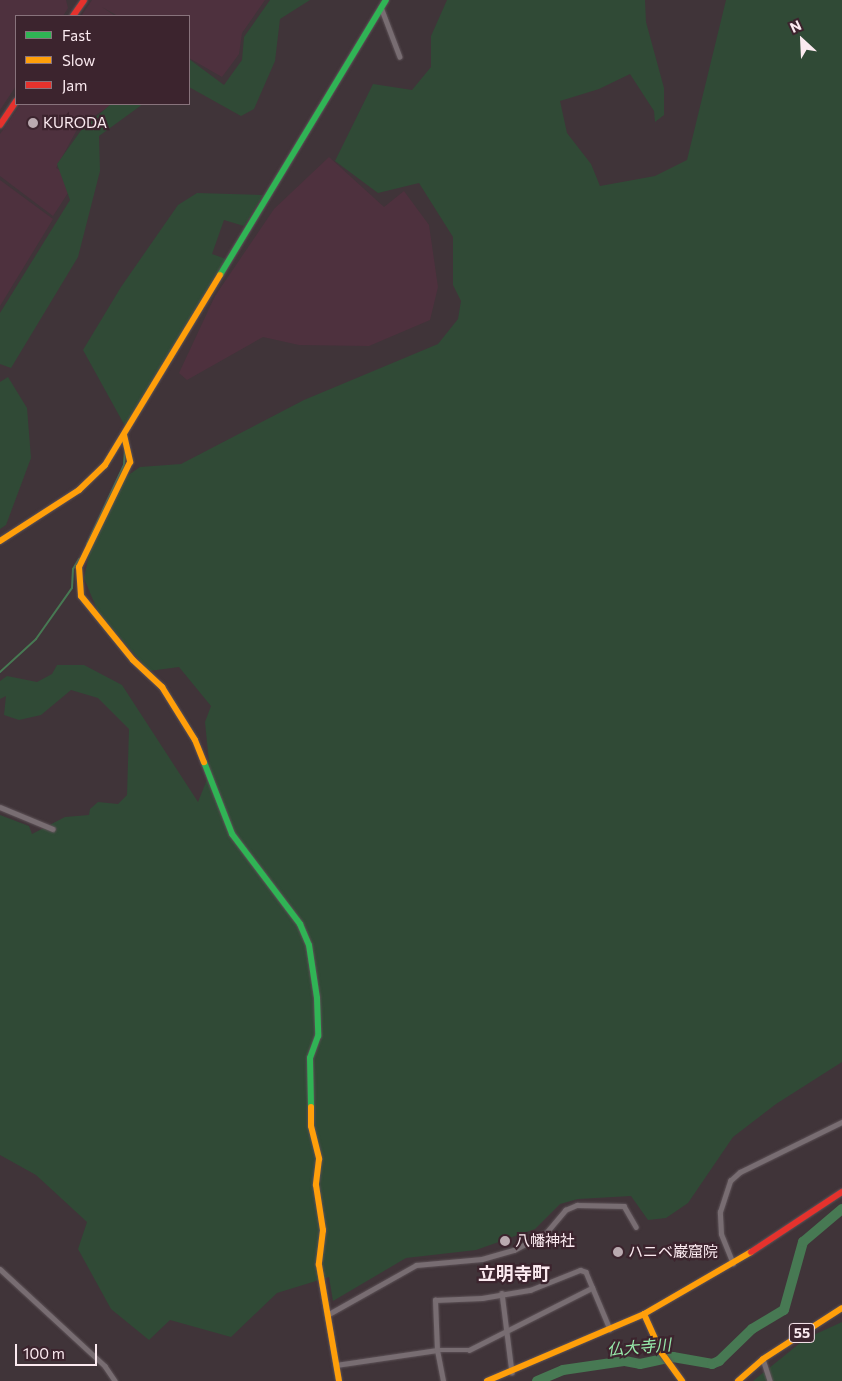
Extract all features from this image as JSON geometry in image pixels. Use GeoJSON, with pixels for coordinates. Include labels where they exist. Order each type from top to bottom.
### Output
{"type":"FeatureCollection","features":[{"type":"Feature","properties":{"kind":"street"},"geometry":{"type":"LineString","coordinates":[[74,15],[84,0]]}},
{"type":"Feature","properties":{"kind":"street"},"geometry":{"type":"LineString","coordinates":[[0,541],[83,487],[105,465],[386,0]]}},
{"type":"Feature","properties":{"kind":"street"},"geometry":{"type":"LineString","coordinates":[[381,7],[400,57]]}},
{"type":"Feature","properties":{"kind":"street"},"geometry":{"type":"LineString","coordinates":[[0,125],[15,102]]}},
{"type":"Feature","properties":{"kind":"street"},"geometry":{"type":"LineString","coordinates":[[124,435],[130,462],[79,568],[81,596],[133,660],[162,687],[195,740],[232,834],[300,924],[309,945],[314,968],[318,1036],[310,1058],[311,1126],[319,1159],[316,1185],[323,1241],[319,1265],[326,1316],[339,1381]]}},
{"type":"Feature","properties":{"kind":"street"},"geometry":{"type":"LineString","coordinates":[[0,807],[53,829]]}},
{"type":"Feature","properties":{"kind":"street"},"geometry":{"type":"LineString","coordinates":[[732,1264],[721,1234],[722,1199],[730,1181],[740,1172],[842,1122]]}},
{"type":"Feature","properties":{"kind":"street"},"geometry":{"type":"LineString","coordinates":[[487,1381],[512,1372],[644,1314],[732,1264],[842,1192]]}},
{"type":"Feature","properties":{"kind":"street"},"geometry":{"type":"LineString","coordinates":[[326,1316],[416,1265],[482,1259],[514,1250],[546,1233],[565,1210],[577,1205],[624,1206],[636,1227]]}},
{"type":"Feature","properties":{"kind":"street"},"geometry":{"type":"LineString","coordinates":[[0,1269],[105,1366],[115,1381]]}},
{"type":"Feature","properties":{"kind":"street"},"geometry":{"type":"LineString","coordinates":[[443,1381],[437,1350],[435,1300],[530,1290],[580,1270],[586,1272],[610,1328]]}},
{"type":"Feature","properties":{"kind":"street"},"geometry":{"type":"LineString","coordinates":[[336,1365],[437,1350],[469,1350],[592,1288]]}},
{"type":"Feature","properties":{"kind":"street"},"geometry":{"type":"LineString","coordinates":[[502,1294],[512,1372]]}},
{"type":"Feature","properties":{"kind":"street","name":"55"},"geometry":{"type":"LineString","coordinates":[[738,1381],[763,1359],[842,1308]]}},
{"type":"Feature","properties":{"kind":"street"},"geometry":{"type":"LineString","coordinates":[[644,1314],[662,1352],[682,1381]]}},
{"type":"Feature","properties":{"kind":"street"},"geometry":{"type":"LineString","coordinates":[[763,1359],[770,1381]]}},
{"type":"Feature","properties":{"kind":"shaded area"},"geometry":{"type":"Polygon","coordinates":[[[0,0],[66,0],[68,8],[64,15],[15,15],[15,88],[0,110],[0,0]]]}},
{"type":"Feature","properties":{"kind":"shaded area"},"geometry":{"type":"Polygon","coordinates":[[[92,0],[265,0],[242,33],[239,54],[222,77],[190,59],[190,15],[116,15],[102,7],[114,15],[82,15],[92,0]]]}},
{"type":"Feature","properties":{"kind":"shaded area"},"geometry":{"type":"Polygon","coordinates":[[[20,105],[112,105],[80,124],[56,168],[77,179],[53,216],[0,176],[0,134],[20,105]]]}},
{"type":"Feature","properties":{"kind":"shaded area"},"geometry":{"type":"Polygon","coordinates":[[[329,157],[384,207],[404,191],[429,225],[438,287],[430,320],[369,346],[299,345],[263,337],[187,380],[179,373],[215,296],[274,209],[329,157]]]}},
{"type":"Feature","properties":{"kind":"shaded area"},"geometry":{"type":"Polygon","coordinates":[[[0,180],[53,219],[0,306],[0,180]]]}},
{"type":"Feature","properties":{"kind":"green space"},"geometry":{"type":"Polygon","coordinates":[[[270,0],[310,0],[280,19],[275,61],[254,109],[241,116],[190,88],[190,60],[224,85],[242,60],[244,37],[270,0]]]}},
{"type":"Feature","properties":{"kind":"green space"},"geometry":{"type":"Polygon","coordinates":[[[447,0],[645,0],[646,22],[664,88],[664,115],[655,122],[654,111],[630,74],[599,89],[560,101],[567,133],[591,164],[600,186],[655,176],[687,160],[726,0],[842,0],[842,1062],[776,1104],[733,1137],[688,1203],[666,1218],[648,1220],[631,1196],[578,1199],[560,1204],[535,1229],[476,1250],[406,1258],[333,1301],[329,1277],[277,1293],[231,1337],[170,1320],[149,1340],[111,1309],[78,1249],[87,1222],[36,1175],[0,1155],[0,815],[29,826],[32,834],[65,817],[89,815],[90,809],[98,802],[118,804],[127,795],[129,729],[98,698],[71,690],[41,715],[19,720],[4,715],[6,696],[0,699],[0,681],[7,676],[37,682],[52,674],[57,665],[84,665],[122,685],[198,802],[210,772],[205,722],[211,706],[179,667],[149,671],[98,612],[84,578],[92,540],[124,478],[140,467],[181,464],[304,400],[438,344],[458,319],[461,301],[453,285],[453,237],[419,183],[378,193],[335,161],[373,84],[412,90],[431,67],[431,36],[447,0]]]}},
{"type":"Feature","properties":{"kind":"green space"},"geometry":{"type":"Polygon","coordinates":[[[110,105],[142,105],[99,136],[100,171],[78,257],[11,368],[0,364],[0,313],[70,200],[57,164],[82,129],[110,105]]]}},
{"type":"Feature","properties":{"kind":"green space"},"geometry":{"type":"Polygon","coordinates":[[[197,193],[263,195],[244,226],[224,220],[212,254],[226,259],[125,426],[83,350],[121,287],[178,205],[197,193]]]}},
{"type":"Feature","properties":{"kind":"green space"},"geometry":{"type":"Polygon","coordinates":[[[8,377],[27,408],[31,458],[6,525],[0,529],[0,382],[8,377]]]}},
{"type":"Feature","properties":{"kind":"green space"},"geometry":{"type":"Polygon","coordinates":[[[842,1322],[842,1381],[753,1381],[805,1339],[842,1322]]]}},
{"type":"Feature","properties":{"kind":"waterway"},"geometry":{"type":"LineString","coordinates":[[87,544],[124,465],[125,452]]}},
{"type":"Feature","properties":{"kind":"waterway"},"geometry":{"type":"LineString","coordinates":[[0,672],[36,639],[72,588],[73,569],[79,559]]}},
{"type":"Feature","properties":{"kind":"waterway","name":"仏大寺川"},"geometry":{"type":"LineString","coordinates":[[537,1381],[563,1370],[625,1361],[640,1364],[673,1357],[712,1364],[719,1361],[752,1329],[784,1310],[803,1242],[842,1209]]}},
{"type":"Feature","properties":{"kind":"traffic: fast"},"geometry":{"type":"LineString","coordinates":[[220,275],[386,0]]}},
{"type":"Feature","properties":{"kind":"traffic: fast"},"geometry":{"type":"LineString","coordinates":[[204,762],[232,834],[300,924],[309,945],[317,998],[318,1036],[310,1058],[311,1107]]}},
{"type":"Feature","properties":{"kind":"traffic: slow"},"geometry":{"type":"LineString","coordinates":[[0,541],[79,490],[105,465],[220,275]]}},
{"type":"Feature","properties":{"kind":"traffic: slow"},"geometry":{"type":"LineString","coordinates":[[124,435],[130,462],[79,567],[81,596],[133,660],[162,687],[195,740],[204,762]]}},
{"type":"Feature","properties":{"kind":"traffic: slow"},"geometry":{"type":"LineString","coordinates":[[311,1107],[311,1126],[319,1159],[316,1185],[323,1230],[319,1265],[339,1381]]}},
{"type":"Feature","properties":{"kind":"traffic: slow"},"geometry":{"type":"LineString","coordinates":[[487,1381],[644,1314],[751,1252]]}},
{"type":"Feature","properties":{"kind":"traffic: slow"},"geometry":{"type":"LineString","coordinates":[[738,1381],[763,1359],[842,1308]]}},
{"type":"Feature","properties":{"kind":"traffic: slow"},"geometry":{"type":"LineString","coordinates":[[644,1314],[661,1352],[682,1381]]}},
{"type":"Feature","properties":{"kind":"traffic: jam"},"geometry":{"type":"LineString","coordinates":[[74,15],[84,0]]}},
{"type":"Feature","properties":{"kind":"traffic: jam"},"geometry":{"type":"LineString","coordinates":[[0,125],[15,102]]}},
{"type":"Feature","properties":{"kind":"traffic: jam"},"geometry":{"type":"LineString","coordinates":[[751,1252],[842,1192]]}},
{"type":"Feature","properties":{"kind":"place","name":"KURODA"},"geometry":{"type":"Point","coordinates":[33,123]}},
{"type":"Feature","properties":{"kind":"place","name":"八幡神社"},"geometry":{"type":"Point","coordinates":[505,1241]}},
{"type":"Feature","properties":{"kind":"place","name":"ハニベ巌窟院"},"geometry":{"type":"Point","coordinates":[618,1252]}},
{"type":"Feature","properties":{"kind":"district","name":"立明寺町"},"geometry":{"type":"Point","coordinates":[514,1273]}}]}
